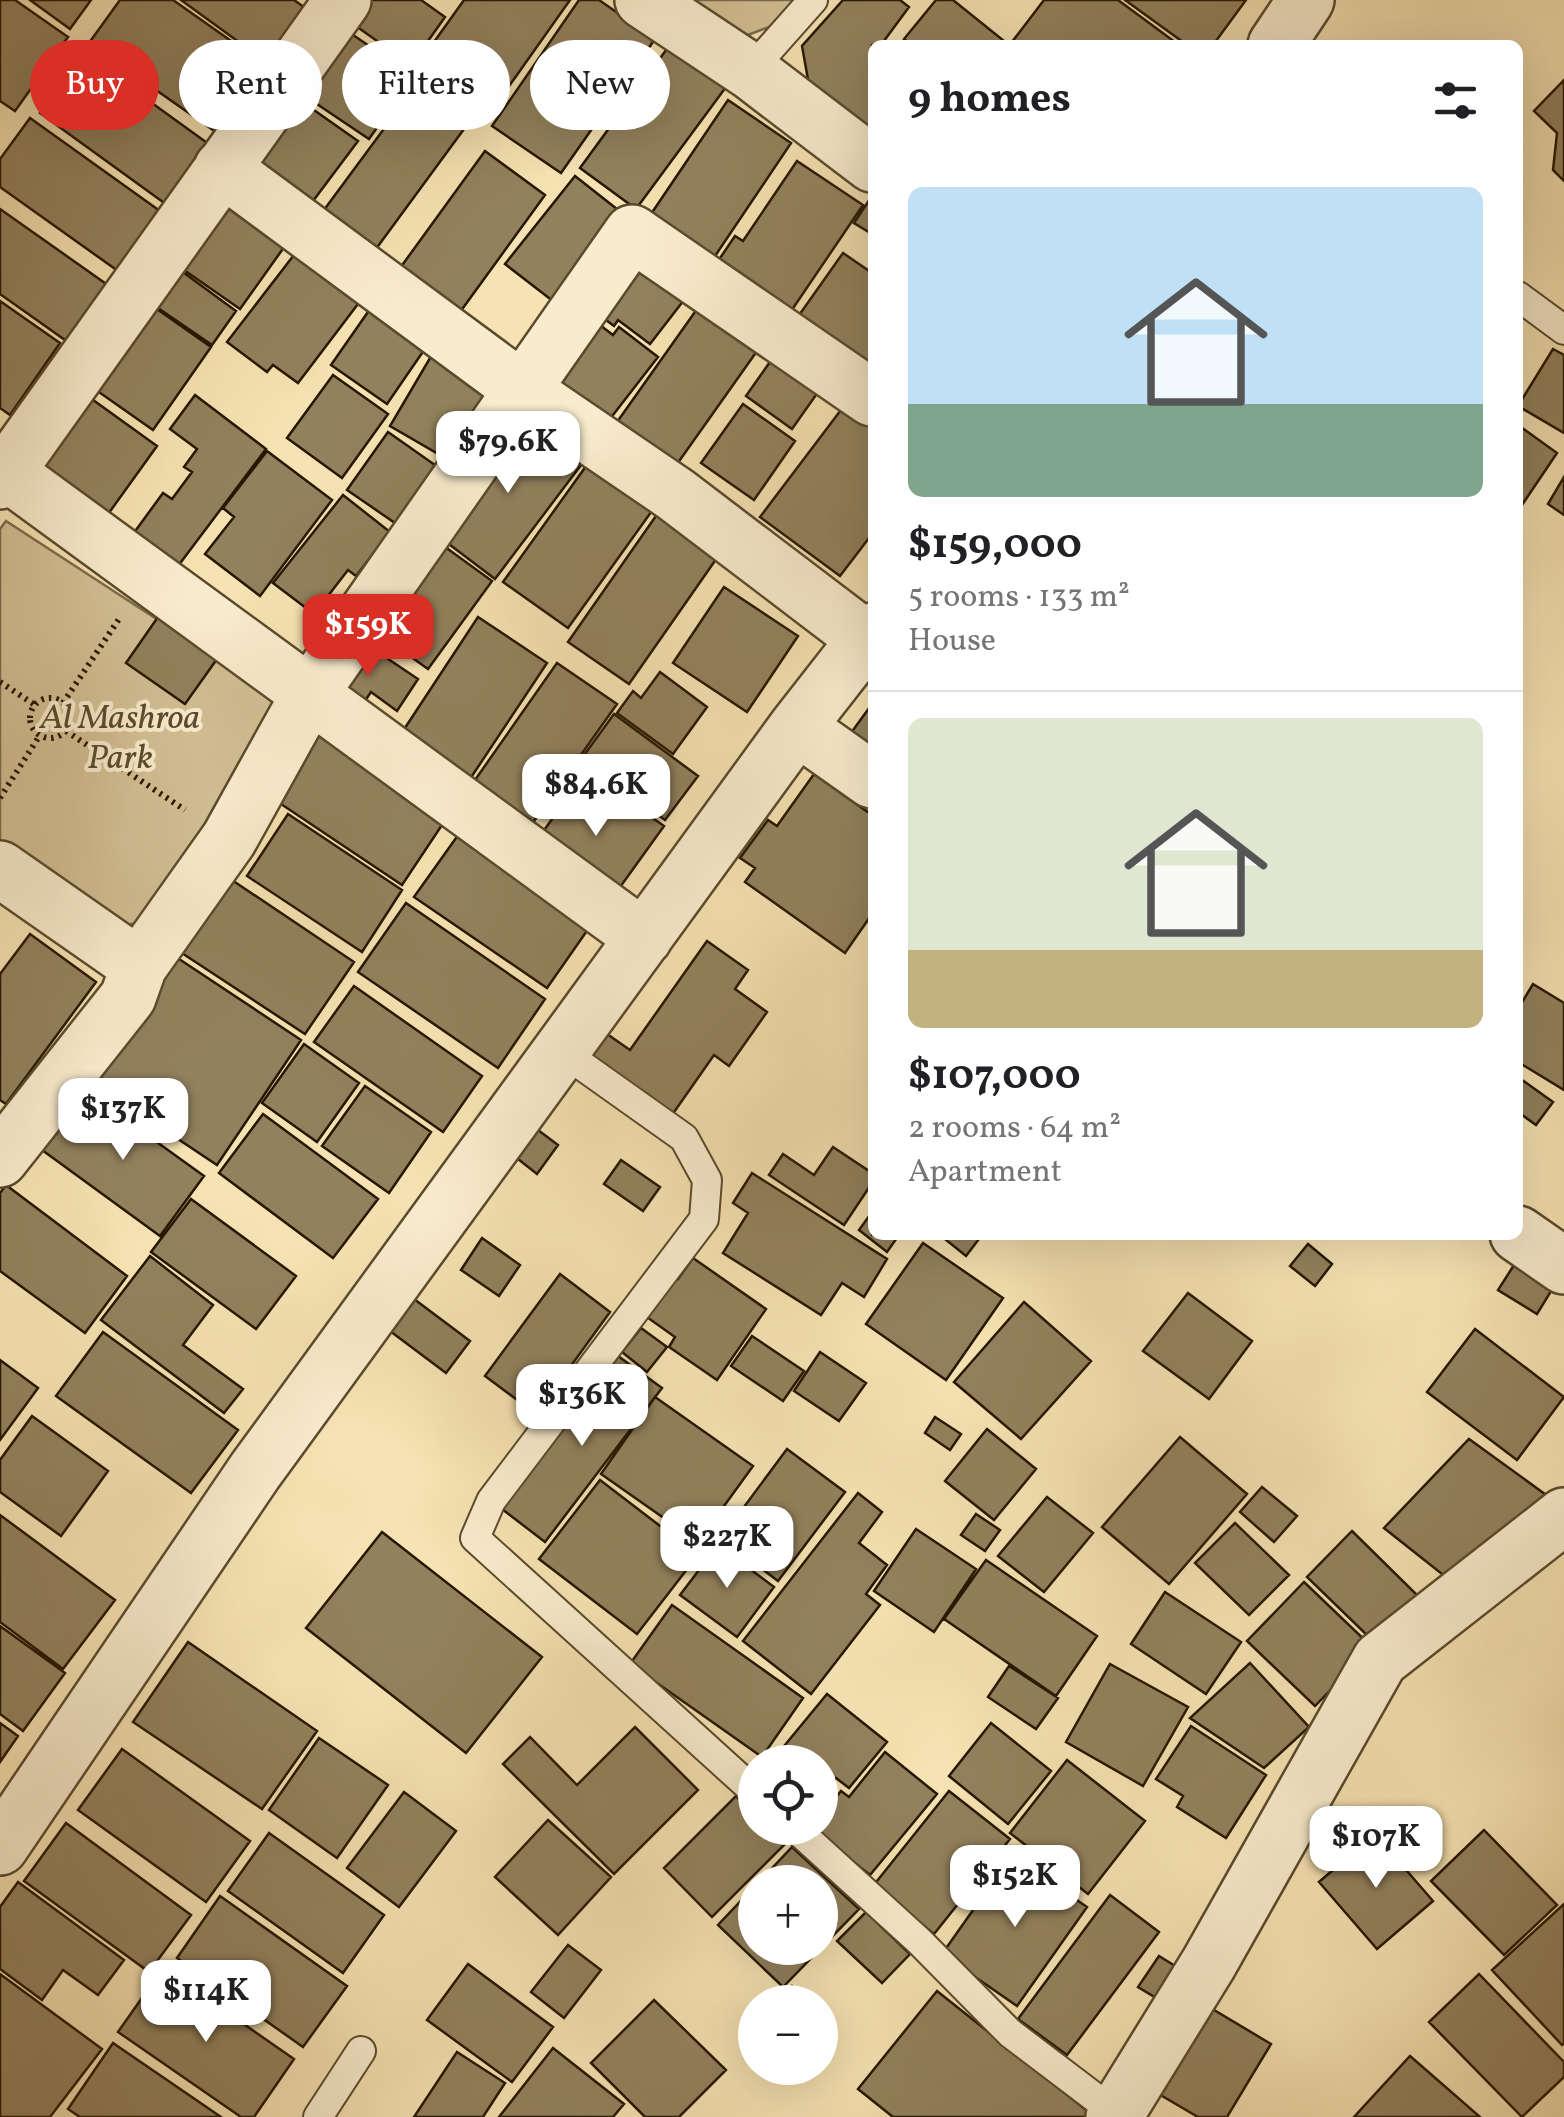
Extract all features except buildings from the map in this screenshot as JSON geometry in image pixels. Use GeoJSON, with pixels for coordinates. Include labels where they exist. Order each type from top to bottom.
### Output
{"type":"FeatureCollection","features":[{"type":"Feature","properties":{"kind":"street"},"geometry":{"type":"LineString","coordinates":[[343,0],[3,476],[148,575],[644,938]]}},
{"type":"Feature","properties":{"kind":"street"},"geometry":{"type":"LineString","coordinates":[[643,0],[750,71],[868,161]]}},
{"type":"Feature","properties":{"kind":"street"},"geometry":{"type":"LineString","coordinates":[[1279,40],[1306,0]]}},
{"type":"Feature","properties":{"kind":"street"},"geometry":{"type":"LineString","coordinates":[[222,168],[524,390],[868,635]]}},
{"type":"Feature","properties":{"kind":"street"},"geometry":{"type":"LineString","coordinates":[[0,1158],[128,997],[139,966],[229,840],[310,695],[632,233],[868,395]]}},
{"type":"Feature","properties":{"kind":"street"},"geometry":{"type":"LineString","coordinates":[[0,1846],[255,1471],[797,727],[868,638]]}},
{"type":"Feature","properties":{"kind":"street"},"geometry":{"type":"LineString","coordinates":[[797,727],[868,777]]}},
{"type":"Feature","properties":{"kind":"street"},"geometry":{"type":"LineString","coordinates":[[0,869],[139,966]]}},
{"type":"Feature","properties":{"kind":"street"},"geometry":{"type":"LineString","coordinates":[[1523,1237],[1564,1266]]}},
{"type":"Feature","properties":{"kind":"street"},"geometry":{"type":"LineString","coordinates":[[1114,2114],[1209,1963],[1380,1660],[1564,1516]]}},
{"type":"Feature","properties":{"kind":"lane"},"geometry":{"type":"LineString","coordinates":[[750,71],[813,0]]}},
{"type":"Feature","properties":{"kind":"lane"},"geometry":{"type":"LineString","coordinates":[[1523,300],[1564,330]]}},
{"type":"Feature","properties":{"kind":"lane"},"geometry":{"type":"LineString","coordinates":[[562,1052],[684,1138],[707,1180],[704,1219],[491,1502],[476,1538],[738,1777]]}},
{"type":"Feature","properties":{"kind":"lane"},"geometry":{"type":"LineString","coordinates":[[814,1845],[919,1940],[1010,2033],[1114,2114]]}},
{"type":"Feature","properties":{"kind":"lane"},"geometry":{"type":"LineString","coordinates":[[318,2117],[361,2051]]}},
{"type":"Feature","properties":{"kind":"path"},"geometry":{"type":"LineString","coordinates":[[64,703],[148,575]]}},
{"type":"Feature","properties":{"kind":"path"},"geometry":{"type":"LineString","coordinates":[[0,682],[35,705]]}},
{"type":"Feature","properties":{"kind":"path"},"geometry":{"type":"LineString","coordinates":[[49,698],[64,703],[70,716],[66,730],[52,738],[40,734],[30,720],[35,705],[49,698]]}},
{"type":"Feature","properties":{"kind":"path"},"geometry":{"type":"LineString","coordinates":[[66,730],[229,840]]}},
{"type":"Feature","properties":{"kind":"path"},"geometry":{"type":"LineString","coordinates":[[0,798],[40,734]]}},
{"type":"Feature","properties":{"kind":"green space"},"geometry":{"type":"Polygon","coordinates":[[[680,0],[796,0],[780,23],[737,39],[680,0]]]}},
{"type":"Feature","properties":{"kind":"green space","name":"Al Mashroa Park"},"geometry":{"type":"Polygon","coordinates":[[[6,521],[287,704],[144,921],[111,929],[0,849],[0,529],[6,521]]]}}]}
